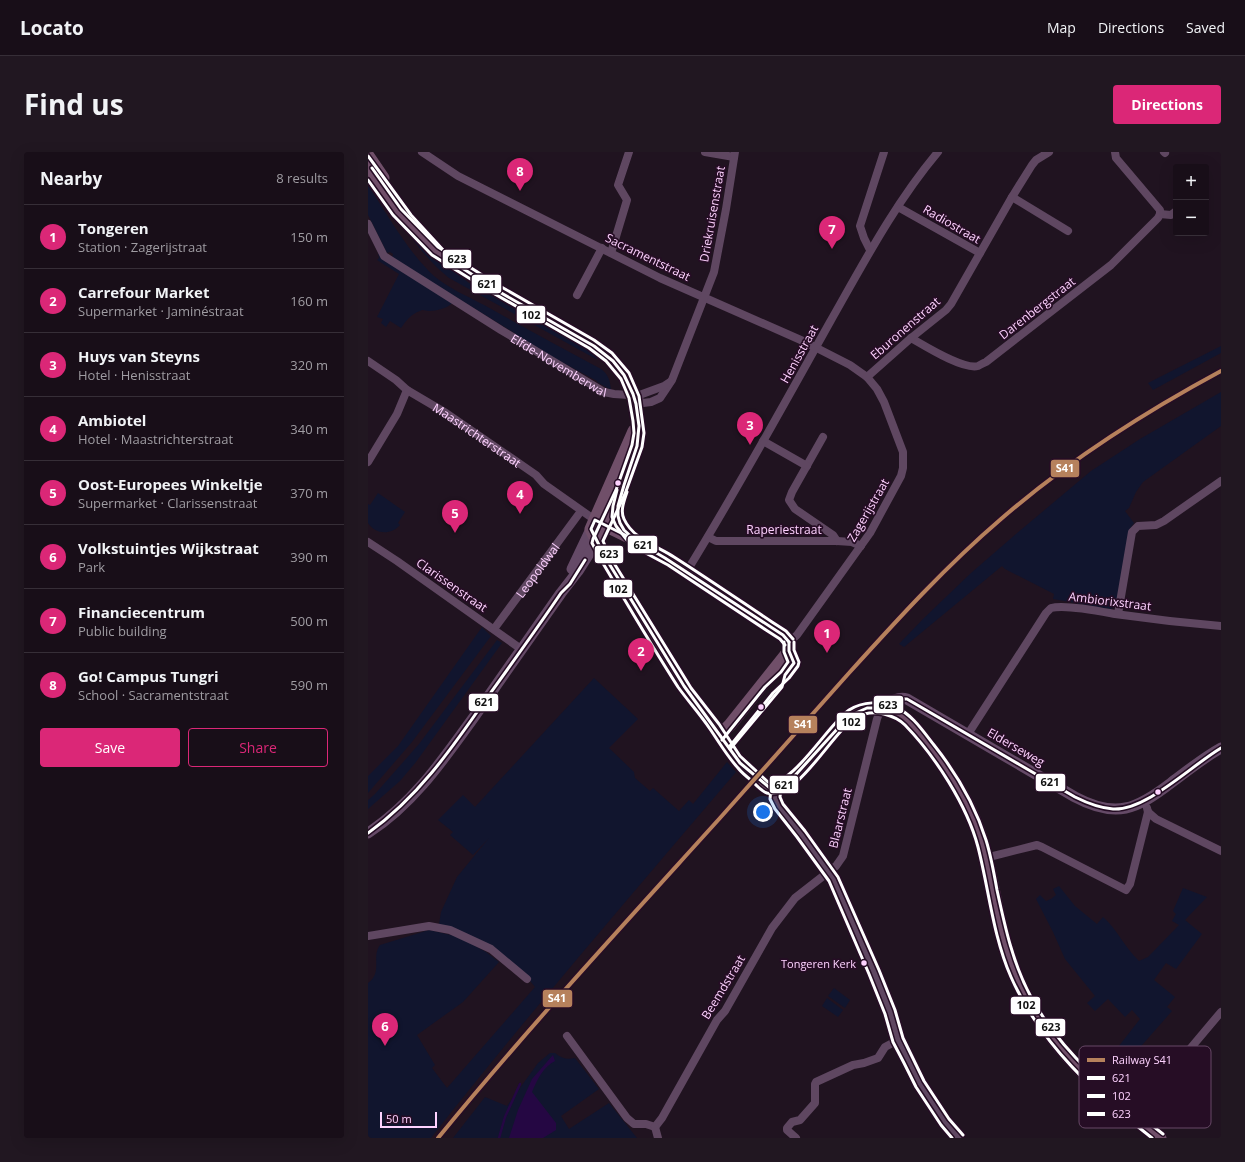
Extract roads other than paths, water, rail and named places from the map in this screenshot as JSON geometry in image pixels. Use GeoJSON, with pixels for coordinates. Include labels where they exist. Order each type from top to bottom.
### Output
{"type":"FeatureCollection","features":[{"type":"Feature","properties":{"kind":"main road","name":"Elfde-Novemberwal"},"geometry":{"type":"LineString","coordinates":[[368,156],[396,196],[419,224],[454,262]]}},
{"type":"Feature","properties":{"kind":"main road","name":"Elfde-Novemberwal"},"geometry":{"type":"LineString","coordinates":[[368,171],[397,212],[435,251],[495,289],[592,344],[610,357],[628,382],[634,397]]}},
{"type":"Feature","properties":{"kind":"main road"},"geometry":{"type":"LineString","coordinates":[[634,397],[639,433],[637,446],[617,508],[618,518],[624,530],[632,538],[687,571],[783,635],[789,642],[789,651],[730,725],[720,734]]}},
{"type":"Feature","properties":{"kind":"main road"},"geometry":{"type":"LineString","coordinates":[[638,424],[597,529],[605,558],[684,686],[740,763]]}},
{"type":"Feature","properties":{"kind":"main road"},"geometry":{"type":"LineString","coordinates":[[597,529],[622,492]]}},
{"type":"Feature","properties":{"kind":"main road"},"geometry":{"type":"LineString","coordinates":[[597,529],[632,538]]}},
{"type":"Feature","properties":{"kind":"main road"},"geometry":{"type":"LineString","coordinates":[[770,787],[786,784],[798,774],[843,721],[849,716],[866,708],[881,708],[892,710],[907,720],[950,774],[969,808],[978,830],[1006,948],[1015,974],[1027,999],[1050,1035],[1079,1069]]}},
{"type":"Feature","properties":{"kind":"main road"},"geometry":{"type":"LineString","coordinates":[[1147,1128],[1160,1138]]}},
{"type":"Feature","properties":{"kind":"street","name":"Sacramentstraat"},"geometry":{"type":"LineString","coordinates":[[422,152],[458,176],[660,278],[816,347],[850,364],[867,377]]}},
{"type":"Feature","properties":{"kind":"street"},"geometry":{"type":"LineString","coordinates":[[611,253],[627,200],[618,185],[629,152]]}},
{"type":"Feature","properties":{"kind":"street","name":"Driekruisenstraat"},"geometry":{"type":"LineString","coordinates":[[634,397],[644,403],[660,398],[672,380],[714,272],[726,209],[734,154],[705,152]]}},
{"type":"Feature","properties":{"kind":"street"},"geometry":{"type":"LineString","coordinates":[[870,250],[860,226],[884,152]]}},
{"type":"Feature","properties":{"kind":"street","name":"Henisstraat"},"geometry":{"type":"LineString","coordinates":[[687,571],[708,538],[870,250],[908,190],[938,152]]}},
{"type":"Feature","properties":{"kind":"street","name":"Radiostraat"},"geometry":{"type":"LineString","coordinates":[[898,207],[980,253],[1032,165],[1036,160],[1050,152]]}},
{"type":"Feature","properties":{"kind":"street"},"geometry":{"type":"LineString","coordinates":[[1115,152],[1116,158],[1160,210],[1160,214],[1173,214]]}},
{"type":"Feature","properties":{"kind":"street"},"geometry":{"type":"LineString","coordinates":[[1012,197],[1068,231]]}},
{"type":"Feature","properties":{"kind":"street","name":"Darenbergstraat"},"geometry":{"type":"LineString","coordinates":[[911,338],[955,362],[977,367],[986,362],[1111,265],[1158,218],[1160,214]]}},
{"type":"Feature","properties":{"kind":"street","name":"Elfde-Novemberwal"},"geometry":{"type":"LineString","coordinates":[[368,224],[384,256],[501,330],[604,392],[634,397]]}},
{"type":"Feature","properties":{"kind":"street"},"geometry":{"type":"LineString","coordinates":[[577,295],[602,248]]}},
{"type":"Feature","properties":{"kind":"street","name":"Eburonenstraat"},"geometry":{"type":"LineString","coordinates":[[867,377],[911,338],[946,310],[980,253]]}},
{"type":"Feature","properties":{"kind":"street","name":"Maastrichterstraat"},"geometry":{"type":"LineString","coordinates":[[368,361],[396,380],[407,390],[452,417],[536,475],[544,484],[581,511],[597,529]]}},
{"type":"Feature","properties":{"kind":"street","name":"Zagerijstraat"},"geometry":{"type":"LineString","coordinates":[[789,642],[797,635],[870,533],[901,476],[903,452],[884,402],[867,377]]}},
{"type":"Feature","properties":{"kind":"street"},"geometry":{"type":"LineString","coordinates":[[368,462],[397,414],[407,390]]}},
{"type":"Feature","properties":{"kind":"street"},"geometry":{"type":"LineString","coordinates":[[823,437],[789,500],[795,509],[833,535],[837,541]]}},
{"type":"Feature","properties":{"kind":"street"},"geometry":{"type":"LineString","coordinates":[[763,441],[807,466]]}},
{"type":"Feature","properties":{"kind":"street"},"geometry":{"type":"LineString","coordinates":[[1118,614],[1132,532],[1138,526],[1156,525],[1164,522],[1221,481]]}},
{"type":"Feature","properties":{"kind":"street","name":"Leopoldwal"},"geometry":{"type":"LineString","coordinates":[[494,630],[581,511]]}},
{"type":"Feature","properties":{"kind":"street","name":"Leopoldwal"},"geometry":{"type":"LineString","coordinates":[[368,833],[396,813],[430,777],[561,593],[570,584],[585,560],[597,529]]}},
{"type":"Feature","properties":{"kind":"street","name":"Leopoldwal"},"geometry":{"type":"LineString","coordinates":[[561,593],[566,580],[597,529]]}},
{"type":"Feature","properties":{"kind":"street","name":"Raperiestraat"},"geometry":{"type":"LineString","coordinates":[[708,538],[716,541],[837,541],[852,542],[861,546]]}},
{"type":"Feature","properties":{"kind":"street","name":"Clarissenstraat"},"geometry":{"type":"LineString","coordinates":[[368,542],[522,649]]}},
{"type":"Feature","properties":{"kind":"street"},"geometry":{"type":"LineString","coordinates":[[585,560],[598,555],[605,558]]}},
{"type":"Feature","properties":{"kind":"street","name":"Ambiorixstraat"},"geometry":{"type":"LineString","coordinates":[[968,734],[1048,610],[1055,607],[1118,614],[1177,623],[1221,626]]}},
{"type":"Feature","properties":{"kind":"street","name":"Elderseweg"},"geometry":{"type":"LineString","coordinates":[[881,708],[895,700],[903,698],[1088,803],[1101,807],[1118,809],[1146,807],[1221,748]]}},
{"type":"Feature","properties":{"kind":"street","name":"Blaarstraat"},"geometry":{"type":"LineString","coordinates":[[828,873],[836,866],[842,856],[881,708]]}},
{"type":"Feature","properties":{"kind":"street"},"geometry":{"type":"LineString","coordinates":[[770,787],[779,807],[801,834],[833,879],[874,972],[890,1012],[898,1040],[920,1084],[944,1122],[959,1138]]}},
{"type":"Feature","properties":{"kind":"street"},"geometry":{"type":"LineString","coordinates":[[985,858],[1037,845],[1126,890],[1130,884],[1146,807]]}},
{"type":"Feature","properties":{"kind":"street"},"geometry":{"type":"LineString","coordinates":[[1146,807],[1156,819],[1221,851]]}},
{"type":"Feature","properties":{"kind":"street","name":"Beemdstraat"},"geometry":{"type":"LineString","coordinates":[[655,1127],[662,1118],[717,1020],[725,1011],[772,928],[795,898],[828,873]]}},
{"type":"Feature","properties":{"kind":"street"},"geometry":{"type":"LineString","coordinates":[[368,936],[429,926],[450,930],[491,950],[527,979]]}},
{"type":"Feature","properties":{"kind":"street"},"geometry":{"type":"LineString","coordinates":[[1192,1046],[1221,1012]]}},
{"type":"Feature","properties":{"kind":"street"},"geometry":{"type":"LineString","coordinates":[[566,1036],[627,1118],[634,1124],[646,1124],[655,1127],[658,1138]]}},
{"type":"Feature","properties":{"kind":"street"},"geometry":{"type":"LineString","coordinates":[[796,1138],[787,1128],[792,1122],[800,1120],[815,1103],[816,1082],[853,1065],[878,1058],[884,1046],[898,1040]]}},
{"type":"Feature","properties":{"kind":"waterway"},"geometry":{"type":"LineString","coordinates":[[499,1138],[505,1117],[520,1084]]}},
{"type":"Feature","properties":{"kind":"tunnel"},"geometry":{"type":"LineString","coordinates":[[740,763],[765,785]]}},
{"type":"Feature","properties":{"kind":"rail line","name":"S41"},"geometry":{"type":"LineString","coordinates":[[438,1138],[577,976],[849,673],[941,574],[1001,519],[1079,458],[1135,421],[1221,371]]}},
{"type":"Feature","properties":{"kind":"place","name":"Go! Campus Tungri"},"geometry":{"type":"Point","coordinates":[520,191]}},
{"type":"Feature","properties":{"kind":"place","name":"Financiecentrum"},"geometry":{"type":"Point","coordinates":[832,249]}},
{"type":"Feature","properties":{"kind":"place","name":"Huys van Steyns"},"geometry":{"type":"Point","coordinates":[750,445]}},
{"type":"Feature","properties":{"kind":"place","name":"Ambiotel"},"geometry":{"type":"Point","coordinates":[520,514]}},
{"type":"Feature","properties":{"kind":"place","name":"Oost-Europees Winkeltje"},"geometry":{"type":"Point","coordinates":[455,533]}},
{"type":"Feature","properties":{"kind":"place","name":"Tongeren"},"geometry":{"type":"Point","coordinates":[827,653]}},
{"type":"Feature","properties":{"kind":"place","name":"Carrefour Market"},"geometry":{"type":"Point","coordinates":[641,671]}},
{"type":"Feature","properties":{"kind":"place","name":"Tongeren Kerk"},"geometry":{"type":"Point","coordinates":[864,963]}},
{"type":"Feature","properties":{"kind":"place","name":"Volkstuintjes Wijkstraat"},"geometry":{"type":"Point","coordinates":[385,1046]}}]}
